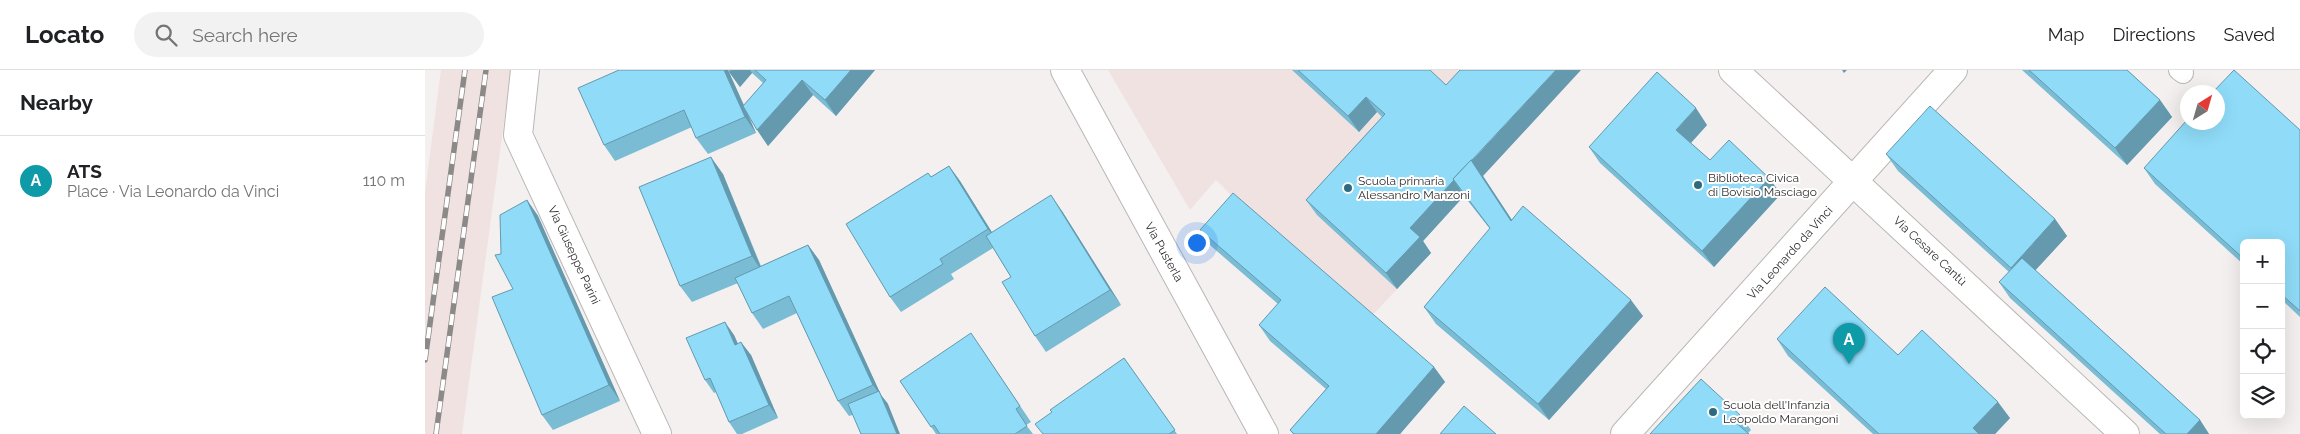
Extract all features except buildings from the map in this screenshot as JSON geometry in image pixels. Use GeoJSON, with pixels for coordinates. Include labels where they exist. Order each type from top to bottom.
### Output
{"type":"FeatureCollection","features":[{"type":"Feature","properties":{"kind":"street","name":"Via Giuseppe Parini"},"geometry":{"type":"LineString","coordinates":[[525,70],[518,134],[657,434]]}},
{"type":"Feature","properties":{"kind":"street","name":"Via Pusterla"},"geometry":{"type":"LineString","coordinates":[[1065,70],[1264,434]]}},
{"type":"Feature","properties":{"kind":"street","name":"Via Cesare Cantù"},"geometry":{"type":"LineString","coordinates":[[1733,70],[2125,434]]}},
{"type":"Feature","properties":{"kind":"street","name":"Via Leonardo da Vinci"},"geometry":{"type":"LineString","coordinates":[[1625,434],[1953,70]]}},
{"type":"Feature","properties":{"kind":"shaded area"},"geometry":{"type":"Polygon","coordinates":[[[441,70],[511,70],[462,434],[425,434],[425,192],[441,70]]]}},
{"type":"Feature","properties":{"kind":"shaded area","name":"Scuola primaria Alessandro Manzoni"},"geometry":{"type":"Polygon","coordinates":[[[1108,70],[1581,70],[1421,243],[1431,253],[1370,318],[1244,208],[1216,180],[1190,210],[1108,70]]]}},
{"type":"Feature","properties":{"kind":"railway"},"geometry":{"type":"LineString","coordinates":[[425,360],[465,70]]}},
{"type":"Feature","properties":{"kind":"railway"},"geometry":{"type":"LineString","coordinates":[[436,434],[486,70]]}},
{"type":"Feature","properties":{"kind":"place","name":"Biblioteca Civica di Bovisio Masciago"},"geometry":{"type":"Point","coordinates":[1698,185]}},
{"type":"Feature","properties":{"kind":"place","name":"Scuola primaria Alessandro Manzoni"},"geometry":{"type":"Point","coordinates":[1348,188]}},
{"type":"Feature","properties":{"kind":"place","name":"ATS"},"geometry":{"type":"Point","coordinates":[1849,364]}},
{"type":"Feature","properties":{"kind":"place","name":"Scuola dell'Infanzia Leopoldo Marangoni"},"geometry":{"type":"Point","coordinates":[1713,412]}}]}
